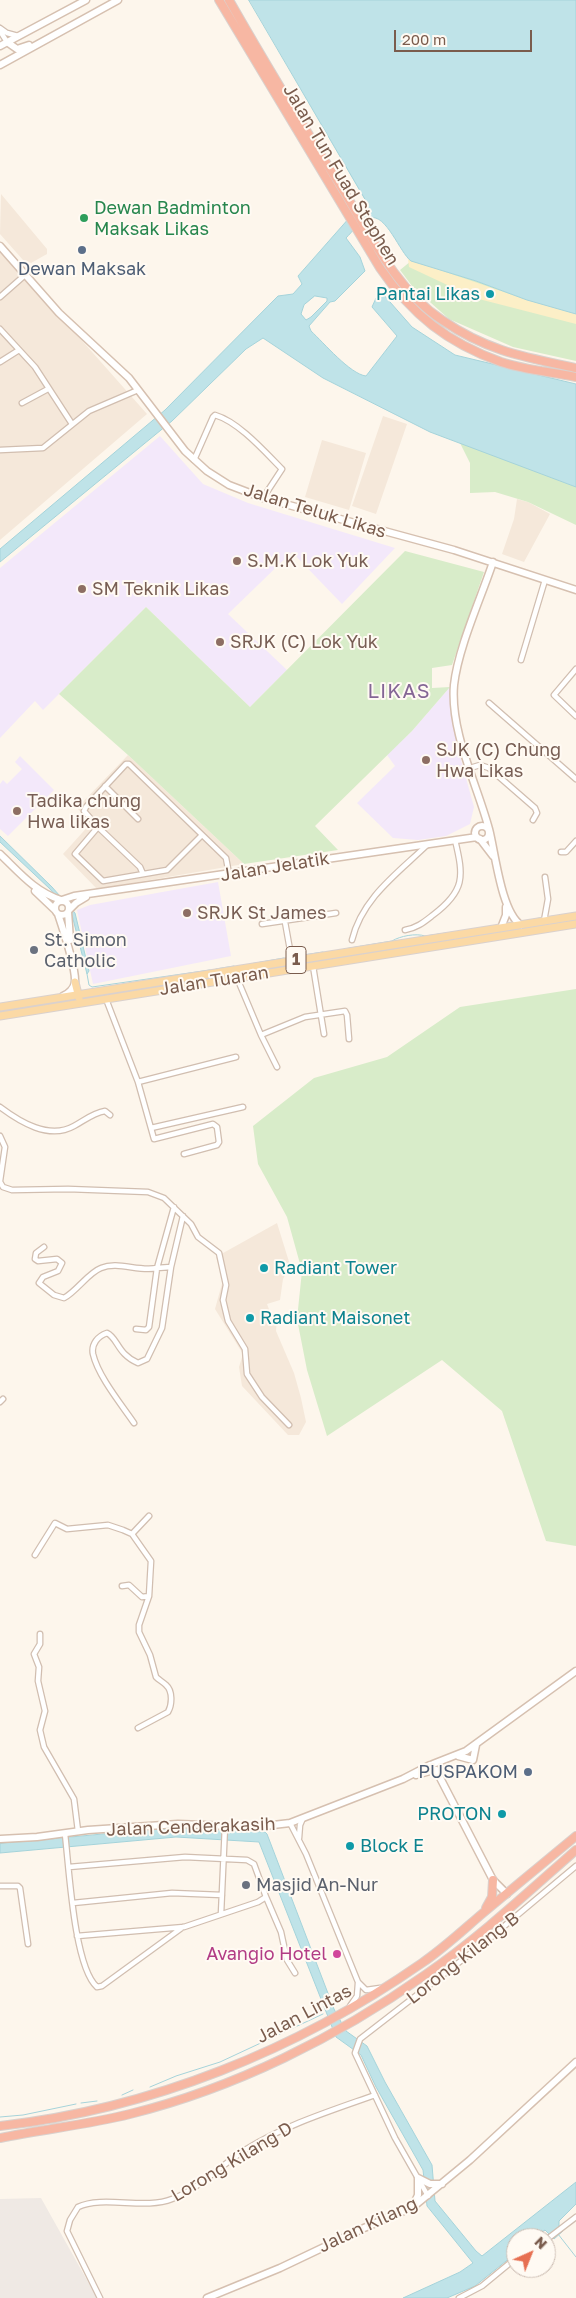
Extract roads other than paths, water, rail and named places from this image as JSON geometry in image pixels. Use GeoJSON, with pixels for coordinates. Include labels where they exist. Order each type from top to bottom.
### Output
{"type":"FeatureCollection","features":[{"type":"Feature","properties":{"kind":"highway","name":"Jalan Tun Fuad Stephen"},"geometry":{"type":"LineString","coordinates":[[219,0],[394,290],[434,329],[465,347],[503,362],[576,377]]}},
{"type":"Feature","properties":{"kind":"highway","name":"Jalan Tun Fuad Stephen"},"geometry":{"type":"LineString","coordinates":[[229,0],[366,228],[403,284],[421,304],[441,320],[469,337],[504,352],[576,368]]}},
{"type":"Feature","properties":{"kind":"highway","name":"Jalan Lintas"},"geometry":{"type":"LineString","coordinates":[[0,2124],[88,2111],[154,2096],[246,2061],[289,2042],[384,1987],[446,1945],[576,1836]]}},
{"type":"Feature","properties":{"kind":"highway","name":"Jalan Lintas"},"geometry":{"type":"LineString","coordinates":[[0,2138],[70,2127],[131,2114],[186,2097],[257,2070],[314,2043],[388,2000],[476,1937],[576,1850]]}},
{"type":"Feature","properties":{"kind":"highway"},"geometry":{"type":"LineString","coordinates":[[481,1915],[492,1897],[493,1880]]}},
{"type":"Feature","properties":{"kind":"highway"},"geometry":{"type":"LineString","coordinates":[[506,1894],[513,1897],[523,1896]]}},
{"type":"Feature","properties":{"kind":"highway"},"geometry":{"type":"LineString","coordinates":[[446,1945],[468,1934],[476,1937]]}},
{"type":"Feature","properties":{"kind":"highway"},"geometry":{"type":"LineString","coordinates":[[0,2133],[49,2127],[70,2127]]}},
{"type":"Feature","properties":{"kind":"main road","name":"Jalan Tuaran"},"geometry":{"type":"LineString","coordinates":[[521,929],[544,921],[576,916]]}},
{"type":"Feature","properties":{"kind":"main road","name":"Jalan Tuaran"},"geometry":{"type":"LineString","coordinates":[[0,1016],[313,966],[521,929],[576,924]]}},
{"type":"Feature","properties":{"kind":"main road","name":"Jalan Tuaran"},"geometry":{"type":"LineString","coordinates":[[0,1007],[501,928]]}},
{"type":"Feature","properties":{"kind":"main road"},"geometry":{"type":"LineString","coordinates":[[501,928],[506,932],[521,929]]}},
{"type":"Feature","properties":{"kind":"main road"},"geometry":{"type":"LineString","coordinates":[[293,961],[321,964]]}},
{"type":"Feature","properties":{"kind":"main road"},"geometry":{"type":"LineString","coordinates":[[75,982],[77,994],[84,999],[129,995]]}},
{"type":"Feature","properties":{"kind":"street"},"geometry":{"type":"LineString","coordinates":[[0,65],[118,0]]}},
{"type":"Feature","properties":{"kind":"street"},"geometry":{"type":"LineString","coordinates":[[0,46],[84,1]]}},
{"type":"Feature","properties":{"kind":"street"},"geometry":{"type":"LineString","coordinates":[[0,30],[7,42],[14,48],[21,48],[60,32]]}},
{"type":"Feature","properties":{"kind":"street"},"geometry":{"type":"LineString","coordinates":[[0,30],[18,36]]}},
{"type":"Feature","properties":{"kind":"street","name":"Jalan Teluk Likas"},"geometry":{"type":"LineString","coordinates":[[0,246],[59,313],[112,361],[138,390],[194,460],[228,484],[263,498],[493,562],[576,590]]}},
{"type":"Feature","properties":{"kind":"street"},"geometry":{"type":"LineString","coordinates":[[0,297],[25,275]]}},
{"type":"Feature","properties":{"kind":"street"},"geometry":{"type":"LineString","coordinates":[[0,329],[35,367],[72,424]]}},
{"type":"Feature","properties":{"kind":"street"},"geometry":{"type":"LineString","coordinates":[[0,362],[19,350]]}},
{"type":"Feature","properties":{"kind":"street"},"geometry":{"type":"LineString","coordinates":[[22,402],[48,389]]}},
{"type":"Feature","properties":{"kind":"street"},"geometry":{"type":"LineString","coordinates":[[0,450],[43,448],[89,411],[138,390]]}},
{"type":"Feature","properties":{"kind":"street"},"geometry":{"type":"LineString","coordinates":[[194,460],[213,417],[215,415],[223,418],[254,441],[282,469],[263,498]]}},
{"type":"Feature","properties":{"kind":"street"},"geometry":{"type":"LineString","coordinates":[[493,562],[457,666],[454,686],[458,726],[489,831],[494,859],[505,898],[507,912],[501,928]]}},
{"type":"Feature","properties":{"kind":"street"},"geometry":{"type":"LineString","coordinates":[[521,660],[545,580]]}},
{"type":"Feature","properties":{"kind":"street"},"geometry":{"type":"LineString","coordinates":[[576,669],[554,695],[576,716]]}},
{"type":"Feature","properties":{"kind":"street"},"geometry":{"type":"LineString","coordinates":[[489,703],[576,779]]}},
{"type":"Feature","properties":{"kind":"street"},"geometry":{"type":"LineString","coordinates":[[144,874],[140,867],[84,811],[123,766],[129,764],[226,858],[229,874]]}},
{"type":"Feature","properties":{"kind":"street"},"geometry":{"type":"LineString","coordinates":[[470,768],[480,765],[489,768],[535,808],[537,813],[533,820]]}},
{"type":"Feature","properties":{"kind":"street"},"geometry":{"type":"LineString","coordinates":[[571,774],[576,768]]}},
{"type":"Feature","properties":{"kind":"street"},"geometry":{"type":"LineString","coordinates":[[105,786],[138,819]]}},
{"type":"Feature","properties":{"kind":"street"},"geometry":{"type":"LineString","coordinates":[[482,808],[477,834],[494,859]]}},
{"type":"Feature","properties":{"kind":"street"},"geometry":{"type":"LineString","coordinates":[[477,834],[483,825],[489,831]]}},
{"type":"Feature","properties":{"kind":"street"},"geometry":{"type":"LineString","coordinates":[[98,827],[76,852],[76,856],[101,880],[170,869],[202,835]]}},
{"type":"Feature","properties":{"kind":"street","name":"Jalan Jelatik"},"geometry":{"type":"LineString","coordinates":[[61,900],[456,840],[477,834],[488,837],[489,831]]}},
{"type":"Feature","properties":{"kind":"street"},"geometry":{"type":"LineString","coordinates":[[405,930],[415,928],[445,906],[456,894],[460,868],[456,840]]}},
{"type":"Feature","properties":{"kind":"street"},"geometry":{"type":"LineString","coordinates":[[561,852],[566,852],[576,841]]}},
{"type":"Feature","properties":{"kind":"street"},"geometry":{"type":"LineString","coordinates":[[352,940],[358,920],[366,905],[428,844]]}},
{"type":"Feature","properties":{"kind":"street"},"geometry":{"type":"LineString","coordinates":[[0,854],[32,886],[44,894],[68,903],[70,937],[77,981],[83,990],[91,993]]}},
{"type":"Feature","properties":{"kind":"street"},"geometry":{"type":"LineString","coordinates":[[544,921],[548,898],[545,877]]}},
{"type":"Feature","properties":{"kind":"street"},"geometry":{"type":"LineString","coordinates":[[32,886],[56,912],[64,914],[68,911]]}},
{"type":"Feature","properties":{"kind":"street","name":"Jalan Jelatik"},"geometry":{"type":"LineString","coordinates":[[68,911],[76,902],[92,895]]}},
{"type":"Feature","properties":{"kind":"street"},"geometry":{"type":"LineString","coordinates":[[505,898],[521,929]]}},
{"type":"Feature","properties":{"kind":"street"},"geometry":{"type":"LineString","coordinates":[[61,900],[56,904],[56,912],[65,934],[75,982],[71,990],[62,996]]}},
{"type":"Feature","properties":{"kind":"street"},"geometry":{"type":"LineString","coordinates":[[262,924],[336,914]]}},
{"type":"Feature","properties":{"kind":"street"},"geometry":{"type":"LineString","coordinates":[[285,922],[293,961]]}},
{"type":"Feature","properties":{"kind":"street"},"geometry":{"type":"LineString","coordinates":[[313,966],[324,1034]]}},
{"type":"Feature","properties":{"kind":"street"},"geometry":{"type":"LineString","coordinates":[[238,978],[261,1035],[277,1067]]}},
{"type":"Feature","properties":{"kind":"street"},"geometry":{"type":"LineString","coordinates":[[106,998],[138,1082],[154,1139],[216,1125],[220,1142],[217,1145],[184,1154]]}},
{"type":"Feature","properties":{"kind":"street"},"geometry":{"type":"LineString","coordinates":[[261,1035],[305,1017],[346,1012],[349,1039]]}},
{"type":"Feature","properties":{"kind":"street"},"geometry":{"type":"LineString","coordinates":[[138,1082],[236,1057]]}},
{"type":"Feature","properties":{"kind":"street"},"geometry":{"type":"LineString","coordinates":[[0,1107],[20,1122],[59,1132],[74,1127],[96,1113],[105,1111],[110,1114]]}},
{"type":"Feature","properties":{"kind":"street"},"geometry":{"type":"LineString","coordinates":[[151,1128],[243,1107]]}},
{"type":"Feature","properties":{"kind":"street"},"geometry":{"type":"LineString","coordinates":[[0,1136],[5,1147],[0,1182],[3,1187],[12,1190],[68,1189],[148,1192],[164,1198],[183,1216],[194,1228],[198,1237],[219,1253],[226,1285],[223,1300],[228,1321],[245,1349],[247,1374],[262,1397],[289,1425]]}},
{"type":"Feature","properties":{"kind":"street"},"geometry":{"type":"LineString","coordinates":[[136,1329],[146,1330],[149,1327],[151,1298],[157,1268],[174,1208]]}},
{"type":"Feature","properties":{"kind":"street"},"geometry":{"type":"LineString","coordinates":[[134,1423],[102,1374],[93,1354],[94,1347],[96,1339],[106,1333],[112,1336],[119,1350],[130,1359],[138,1363],[147,1358],[162,1328],[171,1267],[183,1216]]}},
{"type":"Feature","properties":{"kind":"street"},"geometry":{"type":"LineString","coordinates":[[44,1247],[36,1253],[35,1259],[38,1261],[57,1259],[62,1263],[58,1271],[43,1277],[40,1283],[54,1295],[64,1298],[100,1268],[116,1266],[149,1270],[171,1267]]}},
{"type":"Feature","properties":{"kind":"street"},"geometry":{"type":"LineString","coordinates":[[132,1534],[149,1516]]}},
{"type":"Feature","properties":{"kind":"street"},"geometry":{"type":"LineString","coordinates":[[35,1555],[56,1523],[67,1529],[108,1525],[132,1534],[151,1561],[149,1596],[139,1632],[150,1655],[156,1678],[168,1686],[171,1694],[171,1708],[168,1712],[138,1728]]}},
{"type":"Feature","properties":{"kind":"street"},"geometry":{"type":"LineString","coordinates":[[122,1586],[129,1586],[142,1596],[149,1596]]}},
{"type":"Feature","properties":{"kind":"street"},"geometry":{"type":"LineString","coordinates":[[40,1634],[40,1644],[34,1654],[39,1667],[38,1681],[45,1711],[40,1730],[44,1747],[74,1799],[78,1831]]}},
{"type":"Feature","properties":{"kind":"street"},"geometry":{"type":"LineString","coordinates":[[456,1757],[576,1671]]}},
{"type":"Feature","properties":{"kind":"street"},"geometry":{"type":"LineString","coordinates":[[456,1757],[472,1760],[476,1744]]}},
{"type":"Feature","properties":{"kind":"street","name":"Jalan Cenderakasih"},"geometry":{"type":"LineString","coordinates":[[0,1838],[65,1836],[78,1831],[178,1824],[225,1828],[290,1823],[433,1768],[456,1757]]}},
{"type":"Feature","properties":{"kind":"street"},"geometry":{"type":"LineString","coordinates":[[433,1768],[493,1880],[506,1894]]}},
{"type":"Feature","properties":{"kind":"street"},"geometry":{"type":"LineString","coordinates":[[299,1838],[300,1825],[303,1818]]}},
{"type":"Feature","properties":{"kind":"street"},"geometry":{"type":"LineString","coordinates":[[290,1823],[299,1838],[358,1982],[366,1990],[384,1987]]}},
{"type":"Feature","properties":{"kind":"street"},"geometry":{"type":"LineString","coordinates":[[222,1914],[225,1828]]}},
{"type":"Feature","properties":{"kind":"street"},"geometry":{"type":"LineString","coordinates":[[65,1836],[77,1936],[92,1980],[98,1987],[184,1927]]}},
{"type":"Feature","properties":{"kind":"street"},"geometry":{"type":"LineString","coordinates":[[69,1867],[185,1857],[251,1861],[281,1932],[287,1960],[295,1973]]}},
{"type":"Feature","properties":{"kind":"street","name":"Lorong Kilang B"},"geometry":{"type":"LineString","coordinates":[[374,2094],[355,2053],[360,2039],[484,1944],[576,1866]]}},
{"type":"Feature","properties":{"kind":"street"},"geometry":{"type":"LineString","coordinates":[[0,1886],[18,1886],[20,1888],[28,1944]]}},
{"type":"Feature","properties":{"kind":"street"},"geometry":{"type":"LineString","coordinates":[[73,1903],[151,1895],[222,1894]]}},
{"type":"Feature","properties":{"kind":"street"},"geometry":{"type":"LineString","coordinates":[[77,1936],[184,1927],[258,1902],[266,1897]]}},
{"type":"Feature","properties":{"kind":"street"},"geometry":{"type":"LineString","coordinates":[[338,2015],[356,1998],[358,1982]]}},
{"type":"Feature","properties":{"kind":"street","name":"Jalan Kilang"},"geometry":{"type":"LineString","coordinates":[[207,2298],[280,2268],[413,2207],[443,2184],[576,2062]]}},
{"type":"Feature","properties":{"kind":"street"},"geometry":{"type":"LineString","coordinates":[[374,2094],[395,2138],[428,2196]]}},
{"type":"Feature","properties":{"kind":"street","name":"Lorong Kilang D"},"geometry":{"type":"LineString","coordinates":[[100,2298],[67,2231],[73,2213],[78,2207],[86,2204],[151,2203],[173,2199],[245,2150],[288,2126],[374,2094]]}},
{"type":"Feature","properties":{"kind":"street"},"geometry":{"type":"LineString","coordinates":[[418,2178],[430,2184],[443,2184]]}},
{"type":"Feature","properties":{"kind":"street"},"geometry":{"type":"LineString","coordinates":[[413,2207],[418,2194],[418,2178]]}},
{"type":"Feature","properties":{"kind":"street"},"geometry":{"type":"LineString","coordinates":[[556,2232],[576,2217]]}},
{"type":"Feature","properties":{"kind":"street"},"geometry":{"type":"LineString","coordinates":[[459,2298],[482,2286],[506,2266]]}},
{"type":"Feature","properties":{"kind":"water"},"geometry":{"type":"Polygon","coordinates":[[[249,0],[576,0],[576,314],[527,300],[476,281],[411,261],[382,221],[370,218],[360,224],[346,238],[360,257],[365,271],[335,301],[330,302],[309,326],[311,331],[345,364],[352,370],[366,376],[397,336],[372,307],[376,298],[383,294],[412,327],[455,355],[576,384],[576,487],[430,432],[323,378],[263,338],[246,349],[172,421],[0,562],[0,549],[165,410],[278,296],[293,294],[302,284],[298,276],[365,200],[249,0]],[[315,296],[304,305],[301,314],[306,320],[311,317],[327,301],[327,298],[315,296]]]}},
{"type":"Feature","properties":{"kind":"water"},"geometry":{"type":"Polygon","coordinates":[[[0,836],[52,887],[75,913],[89,971],[87,974],[72,915],[50,889],[0,842],[0,836]]]}},
{"type":"Feature","properties":{"kind":"water"},"geometry":{"type":"Polygon","coordinates":[[[178,1827],[265,1832],[334,2009],[346,2031],[367,2046],[432,2165],[435,2201],[482,2256],[506,2237],[506,2261],[475,2286],[447,2298],[403,2298],[460,2272],[473,2263],[427,2206],[423,2170],[376,2087],[361,2055],[336,2037],[259,1842],[176,1837],[0,1853],[0,1844],[178,1827]]]}},
{"type":"Feature","properties":{"kind":"water"},"geometry":{"type":"Polygon","coordinates":[[[576,2182],[576,2204],[559,2221],[559,2226],[563,2231],[556,2237],[556,2228],[518,2228],[576,2182]]]}},
{"type":"Feature","properties":{"kind":"waterway"},"geometry":{"type":"LineString","coordinates":[[547,917],[576,913]]}},
{"type":"Feature","properties":{"kind":"waterway"},"geometry":{"type":"LineString","coordinates":[[534,919],[540,918]]}},
{"type":"Feature","properties":{"kind":"waterway"},"geometry":{"type":"LineString","coordinates":[[344,949],[392,941],[408,936],[425,936],[488,927]]}},
{"type":"Feature","properties":{"kind":"waterway"},"geometry":{"type":"LineString","coordinates":[[297,956],[323,952]]}},
{"type":"Feature","properties":{"kind":"waterway"},"geometry":{"type":"LineString","coordinates":[[250,964],[284,958]]}},
{"type":"Feature","properties":{"kind":"waterway"},"geometry":{"type":"LineString","coordinates":[[216,969],[234,966]]}},
{"type":"Feature","properties":{"kind":"waterway"},"geometry":{"type":"LineString","coordinates":[[87,974],[89,985],[92,987],[210,970]]}},
{"type":"Feature","properties":{"kind":"waterway"},"geometry":{"type":"LineString","coordinates":[[150,2087],[176,2076],[220,2062],[323,2014]]}},
{"type":"Feature","properties":{"kind":"waterway"},"geometry":{"type":"LineString","coordinates":[[122,2095],[133,2090]]}},
{"type":"Feature","properties":{"kind":"waterway"},"geometry":{"type":"LineString","coordinates":[[81,2103],[97,2101]]}},
{"type":"Feature","properties":{"kind":"waterway"},"geometry":{"type":"LineString","coordinates":[[0,2117],[23,2115],[76,2104]]}},
{"type":"Feature","properties":{"kind":"waterway"},"geometry":{"type":"LineString","coordinates":[[558,2234],[576,2257]]}},
{"type":"Feature","properties":{"kind":"place","name":"Dewan Badminton Maksak Likas"},"geometry":{"type":"Point","coordinates":[84,218]}},
{"type":"Feature","properties":{"kind":"place","name":"Dewan Maksak"},"geometry":{"type":"Point","coordinates":[82,250]}},
{"type":"Feature","properties":{"kind":"place","name":"Pantai Likas"},"geometry":{"type":"Point","coordinates":[490,294]}},
{"type":"Feature","properties":{"kind":"place","name":"S.M.K Lok Yuk"},"geometry":{"type":"Point","coordinates":[237,561]}},
{"type":"Feature","properties":{"kind":"place","name":"SM Teknik Likas"},"geometry":{"type":"Point","coordinates":[82,589]}},
{"type":"Feature","properties":{"kind":"place","name":"SRJK (C) Lok Yuk"},"geometry":{"type":"Point","coordinates":[220,642]}},
{"type":"Feature","properties":{"kind":"place","name":"SJK (C) Chung Hwa Likas"},"geometry":{"type":"Point","coordinates":[426,760]}},
{"type":"Feature","properties":{"kind":"place","name":"Tadika chung Hwa likas"},"geometry":{"type":"Point","coordinates":[17,811]}},
{"type":"Feature","properties":{"kind":"place","name":"SRJK St James"},"geometry":{"type":"Point","coordinates":[187,913]}},
{"type":"Feature","properties":{"kind":"place","name":"St. Simon Catholic"},"geometry":{"type":"Point","coordinates":[34,950]}},
{"type":"Feature","properties":{"kind":"place","name":"Radiant Tower"},"geometry":{"type":"Point","coordinates":[264,1268]}},
{"type":"Feature","properties":{"kind":"place","name":"Radiant Maisonet"},"geometry":{"type":"Point","coordinates":[250,1318]}},
{"type":"Feature","properties":{"kind":"place","name":"PUSPAKOM"},"geometry":{"type":"Point","coordinates":[528,1772]}},
{"type":"Feature","properties":{"kind":"place","name":"PROTON"},"geometry":{"type":"Point","coordinates":[502,1814]}},
{"type":"Feature","properties":{"kind":"place","name":"Block E"},"geometry":{"type":"Point","coordinates":[350,1846]}},
{"type":"Feature","properties":{"kind":"place","name":"Masjid An-Nur"},"geometry":{"type":"Point","coordinates":[246,1885]}},
{"type":"Feature","properties":{"kind":"place","name":"Avangio Hotel"},"geometry":{"type":"Point","coordinates":[337,1954]}},
{"type":"Feature","properties":{"kind":"district","name":"LIKAS"},"geometry":{"type":"Point","coordinates":[399,692]}}]}
